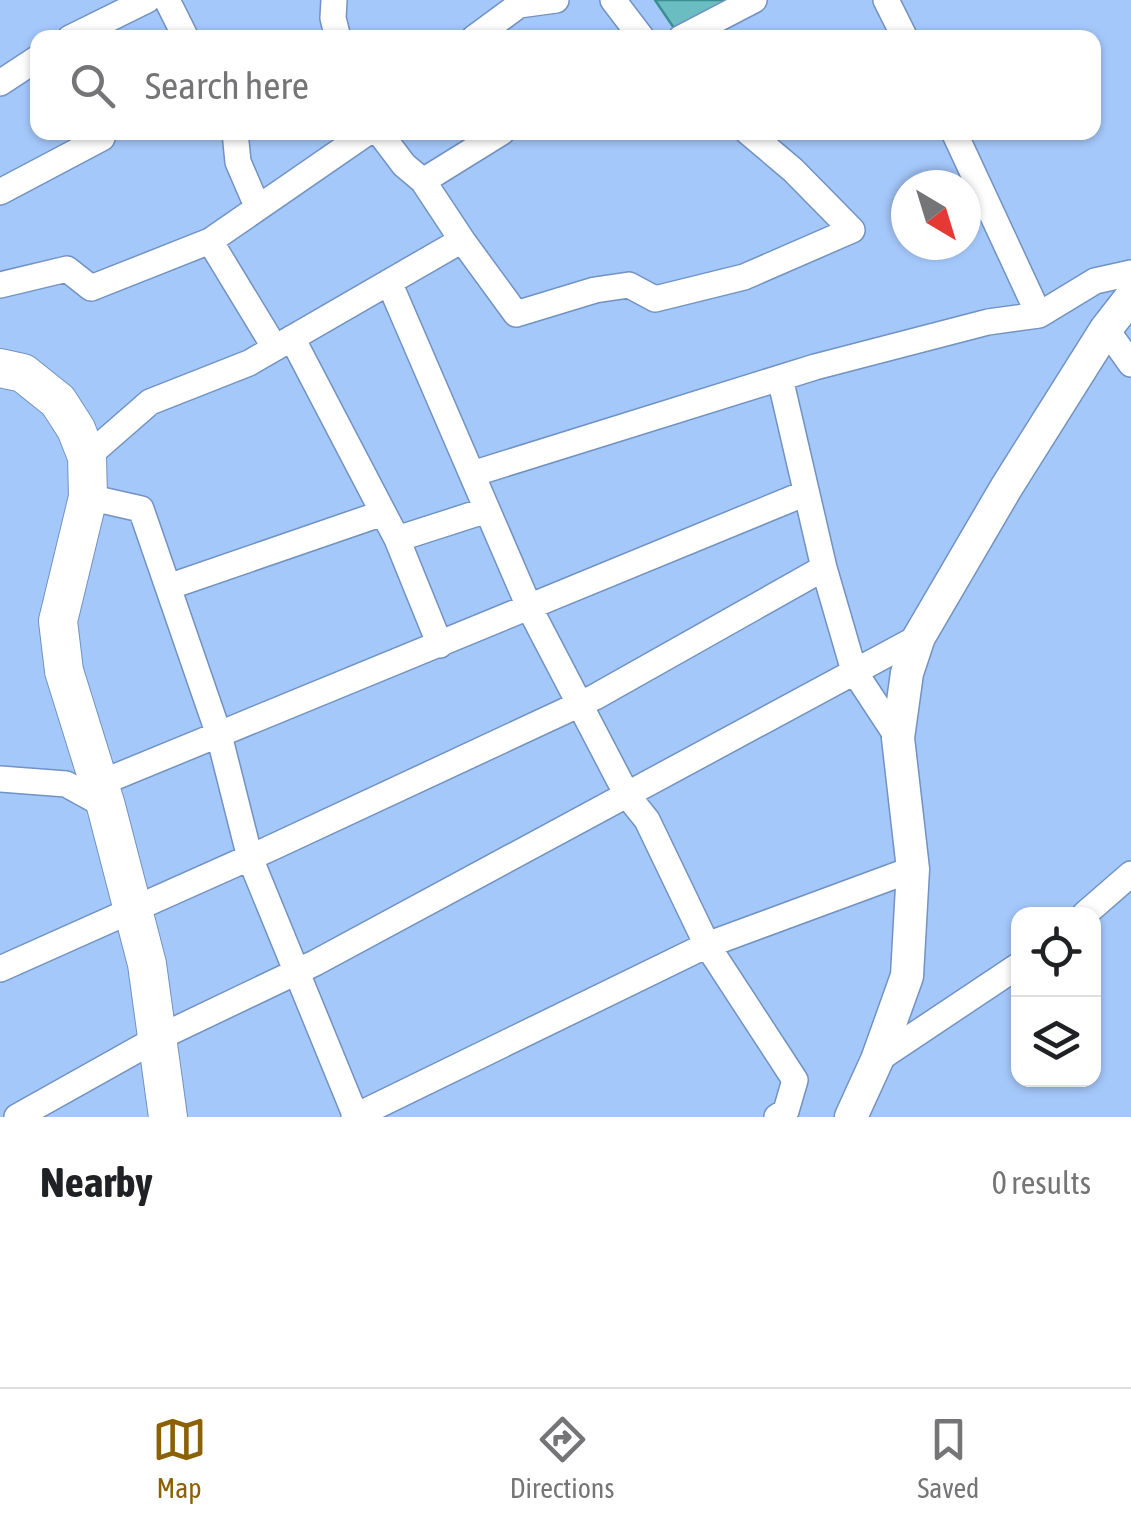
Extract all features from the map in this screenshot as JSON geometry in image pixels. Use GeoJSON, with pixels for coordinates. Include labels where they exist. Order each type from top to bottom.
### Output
{"type":"FeatureCollection","features":[{"type":"Feature","properties":{"kind":"main road"},"geometry":{"type":"LineString","coordinates":[[0,368],[23,373],[58,401],[87,458],[88,497],[58,621],[64,671],[102,795],[146,964],[168,1117]]}},
{"type":"Feature","properties":{"kind":"street"},"geometry":{"type":"LineString","coordinates":[[86,30],[147,0]]}},
{"type":"Feature","properties":{"kind":"street"},"geometry":{"type":"LineString","coordinates":[[167,0],[182,30]]}},
{"type":"Feature","properties":{"kind":"street"},"geometry":{"type":"LineString","coordinates":[[334,0],[336,30]]}},
{"type":"Feature","properties":{"kind":"street"},"geometry":{"type":"LineString","coordinates":[[485,30],[519,5],[556,0]]}},
{"type":"Feature","properties":{"kind":"street"},"geometry":{"type":"LineString","coordinates":[[613,0],[636,30]]}},
{"type":"Feature","properties":{"kind":"street"},"geometry":{"type":"LineString","coordinates":[[696,30],[754,0]]}},
{"type":"Feature","properties":{"kind":"street"},"geometry":{"type":"LineString","coordinates":[[886,0],[902,30]]}},
{"type":"Feature","properties":{"kind":"street"},"geometry":{"type":"LineString","coordinates":[[0,83],[30,63]]}},
{"type":"Feature","properties":{"kind":"street"},"geometry":{"type":"LineString","coordinates":[[0,192],[98,140]]}},
{"type":"Feature","properties":{"kind":"street"},"geometry":{"type":"LineString","coordinates":[[237,140],[238,162],[257,206]]}},
{"type":"Feature","properties":{"kind":"street"},"geometry":{"type":"LineString","coordinates":[[0,285],[68,269],[91,288],[210,240],[356,140]]}},
{"type":"Feature","properties":{"kind":"street"},"geometry":{"type":"LineString","coordinates":[[385,140],[423,181],[516,314],[595,290],[630,285],[655,299],[744,278],[852,230],[757,140]]}},
{"type":"Feature","properties":{"kind":"street"},"geometry":{"type":"LineString","coordinates":[[423,181],[489,140]]}},
{"type":"Feature","properties":{"kind":"street"},"geometry":{"type":"LineString","coordinates":[[958,140],[1039,315]]}},
{"type":"Feature","properties":{"kind":"street"},"geometry":{"type":"LineString","coordinates":[[210,240],[284,343],[383,513],[440,645]]}},
{"type":"Feature","properties":{"kind":"street"},"geometry":{"type":"LineString","coordinates":[[87,458],[150,402],[249,363],[462,240]]}},
{"type":"Feature","properties":{"kind":"street"},"geometry":{"type":"LineString","coordinates":[[472,474],[780,378],[988,322],[1039,315],[1094,281],[1131,274]]}},
{"type":"Feature","properties":{"kind":"street"},"geometry":{"type":"LineString","coordinates":[[389,282],[530,608],[627,795],[647,820],[707,945],[795,1080],[786,1111],[777,1117]]}},
{"type":"Feature","properties":{"kind":"street"},"geometry":{"type":"LineString","coordinates":[[852,1117],[907,976],[913,870],[898,738],[907,673],[919,636],[1006,488],[1106,329],[1131,297]]}},
{"type":"Feature","properties":{"kind":"street"},"geometry":{"type":"LineString","coordinates":[[1106,329],[1131,364]]}},
{"type":"Feature","properties":{"kind":"street"},"geometry":{"type":"LineString","coordinates":[[780,378],[824,568],[854,671],[898,738]]}},
{"type":"Feature","properties":{"kind":"street"},"geometry":{"type":"LineString","coordinates":[[0,779],[66,784],[102,795],[218,735],[806,493]]}},
{"type":"Feature","properties":{"kind":"street"},"geometry":{"type":"LineString","coordinates":[[88,497],[142,509],[218,735],[250,858],[355,1117],[707,945],[913,870]]}},
{"type":"Feature","properties":{"kind":"street"},"geometry":{"type":"LineString","coordinates":[[397,539],[487,510]]}},
{"type":"Feature","properties":{"kind":"street"},"geometry":{"type":"LineString","coordinates":[[168,587],[383,513]]}},
{"type":"Feature","properties":{"kind":"street"},"geometry":{"type":"LineString","coordinates":[[0,969],[250,858],[579,704],[824,568]]}},
{"type":"Feature","properties":{"kind":"street"},"geometry":{"type":"LineString","coordinates":[[16,1117],[158,1038],[294,973],[919,636]]}},
{"type":"Feature","properties":{"kind":"street"},"geometry":{"type":"LineString","coordinates":[[1094,907],[1131,874]]}},
{"type":"Feature","properties":{"kind":"street"},"geometry":{"type":"LineString","coordinates":[[877,1060],[1011,971]]}},
{"type":"Feature","properties":{"kind":"building"},"geometry":{"type":"Polygon","coordinates":[[[655,0],[727,1],[684,30],[675,30],[655,0]]]}}]}
